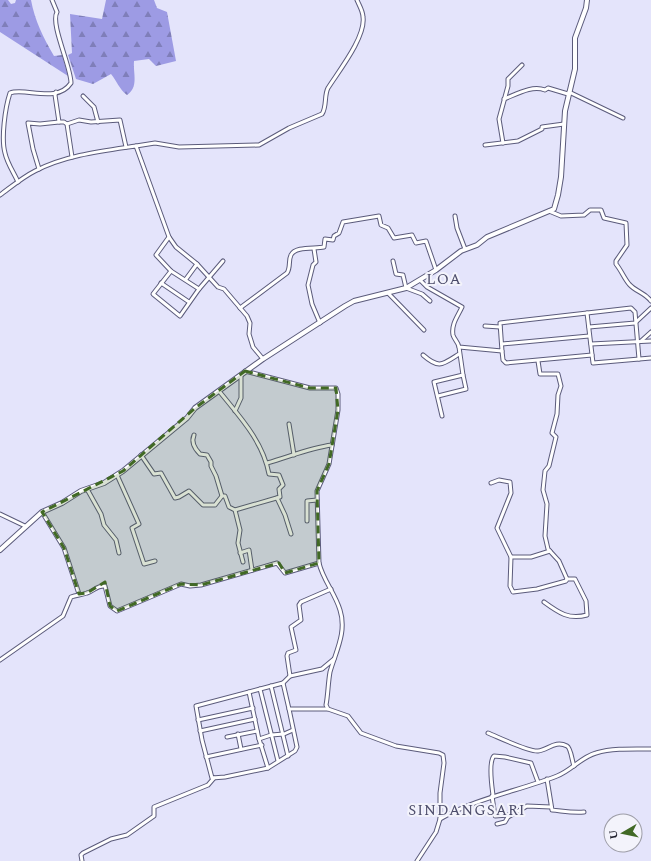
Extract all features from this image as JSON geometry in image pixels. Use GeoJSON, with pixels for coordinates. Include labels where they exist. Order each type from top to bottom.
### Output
{"type":"FeatureCollection","features":[{"type":"Feature","properties":{"kind":"street"},"geometry":{"type":"LineString","coordinates":[[18,182],[4,151],[4,134],[9,95],[13,92],[40,95],[56,92],[69,85],[71,75],[56,26],[55,18],[57,12],[52,0]]}},
{"type":"Feature","properties":{"kind":"street"},"geometry":{"type":"LineString","coordinates":[[0,195],[39,169],[72,157],[155,142],[179,147],[259,145],[289,128],[322,114],[324,111],[328,88],[333,83],[351,53],[362,28],[364,18],[357,0]]}},
{"type":"Feature","properties":{"kind":"street"},"geometry":{"type":"LineString","coordinates":[[0,550],[42,512],[117,475],[187,418],[195,408],[245,371],[354,301],[406,288],[436,270],[466,249],[498,231],[554,209],[558,195],[564,124],[575,69],[575,38],[586,8],[587,0]]}},
{"type":"Feature","properties":{"kind":"street"},"geometry":{"type":"LineString","coordinates":[[503,143],[499,121],[508,78],[522,65]]}},
{"type":"Feature","properties":{"kind":"street"},"geometry":{"type":"LineString","coordinates":[[504,99],[524,91],[539,88],[545,90],[548,88],[569,93],[623,118]]}},
{"type":"Feature","properties":{"kind":"street"},"geometry":{"type":"LineString","coordinates":[[56,92],[55,95],[59,122]]}},
{"type":"Feature","properties":{"kind":"street"},"geometry":{"type":"LineString","coordinates":[[83,96],[94,107],[98,122]]}},
{"type":"Feature","properties":{"kind":"street"},"geometry":{"type":"LineString","coordinates":[[39,169],[28,123],[40,124],[64,122],[67,124],[79,120],[98,122],[120,121],[126,147]]}},
{"type":"Feature","properties":{"kind":"street"},"geometry":{"type":"LineString","coordinates":[[67,124],[72,157]]}},
{"type":"Feature","properties":{"kind":"street"},"geometry":{"type":"LineString","coordinates":[[485,145],[518,141],[542,129],[542,127],[564,124]]}},
{"type":"Feature","properties":{"kind":"street"},"geometry":{"type":"LineString","coordinates":[[136,146],[169,237],[176,247],[197,264],[220,289],[224,289],[240,308],[249,320],[249,334],[253,347],[263,359]]}},
{"type":"Feature","properties":{"kind":"street"},"geometry":{"type":"LineString","coordinates":[[549,211],[562,216],[585,215],[590,210],[601,210],[604,218],[626,223],[627,246],[616,261],[616,264],[629,284],[638,293],[645,294],[651,301]]}},
{"type":"Feature","properties":{"kind":"street"},"geometry":{"type":"LineString","coordinates":[[240,308],[288,272],[290,267],[290,256],[293,252],[297,250],[324,247],[325,239],[333,240],[334,236],[339,233],[343,222],[377,216],[380,217],[381,225],[388,228],[394,238],[412,235],[416,243],[426,242],[436,270]]}},
{"type":"Feature","properties":{"kind":"street"},"geometry":{"type":"LineString","coordinates":[[455,216],[457,228],[466,249]]}},
{"type":"Feature","properties":{"kind":"street"},"geometry":{"type":"LineString","coordinates":[[169,237],[156,255],[171,271],[186,279],[199,289]]}},
{"type":"Feature","properties":{"kind":"street"},"geometry":{"type":"LineString","coordinates":[[314,249],[316,262],[313,265],[308,290],[320,323]]}},
{"type":"Feature","properties":{"kind":"street"},"geometry":{"type":"LineString","coordinates":[[171,271],[153,293],[154,296],[180,316],[199,289],[223,261]]}},
{"type":"Feature","properties":{"kind":"street"},"geometry":{"type":"LineString","coordinates":[[393,261],[396,274],[402,275],[406,288]]}},
{"type":"Feature","properties":{"kind":"street"},"geometry":{"type":"LineString","coordinates":[[186,279],[197,264]]}},
{"type":"Feature","properties":{"kind":"street"},"geometry":{"type":"LineString","coordinates":[[420,280],[427,287],[462,307],[452,329],[453,336],[459,347],[458,354],[466,389],[438,396]]}},
{"type":"Feature","properties":{"kind":"street"},"geometry":{"type":"LineString","coordinates":[[161,283],[189,302]]}},
{"type":"Feature","properties":{"kind":"street"},"geometry":{"type":"LineString","coordinates":[[406,288],[422,294],[430,302]]}},
{"type":"Feature","properties":{"kind":"street"},"geometry":{"type":"LineString","coordinates":[[388,293],[424,330]]}},
{"type":"Feature","properties":{"kind":"street"},"geometry":{"type":"LineString","coordinates":[[592,355],[505,363],[502,351],[500,323],[631,308],[635,312],[639,359]]}},
{"type":"Feature","properties":{"kind":"street"},"geometry":{"type":"LineString","coordinates":[[589,326],[635,323],[651,308]]}},
{"type":"Feature","properties":{"kind":"street"},"geometry":{"type":"LineString","coordinates":[[587,313],[593,363],[651,358]]}},
{"type":"Feature","properties":{"kind":"street"},"geometry":{"type":"LineString","coordinates":[[486,326],[500,327]]}},
{"type":"Feature","properties":{"kind":"street"},"geometry":{"type":"LineString","coordinates":[[641,341],[651,332]]}},
{"type":"Feature","properties":{"kind":"street"},"geometry":{"type":"LineString","coordinates":[[502,344],[589,336]]}},
{"type":"Feature","properties":{"kind":"street"},"geometry":{"type":"LineString","coordinates":[[591,344],[651,341]]}},
{"type":"Feature","properties":{"kind":"street"},"geometry":{"type":"LineString","coordinates":[[459,347],[502,351]]}},
{"type":"Feature","properties":{"kind":"street"},"geometry":{"type":"LineString","coordinates":[[423,355],[434,364],[442,364],[458,354]]}},
{"type":"Feature","properties":{"kind":"street"},"geometry":{"type":"LineString","coordinates":[[538,361],[541,375],[560,375],[561,386],[558,395],[557,414],[552,433],[556,437],[548,466],[545,470],[543,490],[547,504],[545,536],[550,551],[559,561],[567,579]]}},
{"type":"Feature","properties":{"kind":"street"},"geometry":{"type":"LineString","coordinates":[[245,371],[310,388],[336,388],[338,394],[338,410],[329,464],[317,490],[320,570],[340,609],[342,620],[341,641],[330,676],[326,705],[327,709]]}},
{"type":"Feature","properties":{"kind":"street"},"geometry":{"type":"LineString","coordinates":[[235,411],[242,398],[241,375]]}},
{"type":"Feature","properties":{"kind":"street"},"geometry":{"type":"LineString","coordinates":[[442,416],[435,381],[463,375]]}},
{"type":"Feature","properties":{"kind":"street"},"geometry":{"type":"LineString","coordinates":[[219,391],[244,422],[267,463],[270,475],[279,475],[282,484],[279,489],[281,496],[234,510]]}},
{"type":"Feature","properties":{"kind":"street"},"geometry":{"type":"LineString","coordinates":[[289,424],[294,455]]}},
{"type":"Feature","properties":{"kind":"street"},"geometry":{"type":"LineString","coordinates":[[194,435],[193,443],[200,454],[207,454],[211,460],[211,467],[216,476],[222,496],[225,496],[229,507],[234,510],[240,530],[238,543],[243,562]]}},
{"type":"Feature","properties":{"kind":"street"},"geometry":{"type":"LineString","coordinates":[[267,463],[294,455],[304,450],[332,445]]}},
{"type":"Feature","properties":{"kind":"street"},"geometry":{"type":"LineString","coordinates":[[141,455],[154,474],[161,472],[175,498],[178,498],[189,490],[203,505],[215,505],[222,496]]}},
{"type":"Feature","properties":{"kind":"street"},"geometry":{"type":"LineString","coordinates":[[117,475],[139,524],[132,528],[144,564],[155,561]]}},
{"type":"Feature","properties":{"kind":"street"},"geometry":{"type":"LineString","coordinates":[[491,483],[499,480],[510,482],[511,493],[497,528],[511,557],[510,586],[513,592],[537,589],[566,582],[567,579]]}},
{"type":"Feature","properties":{"kind":"street"},"geometry":{"type":"LineString","coordinates":[[88,489],[101,514],[105,526],[116,540],[119,553]]}},
{"type":"Feature","properties":{"kind":"street"},"geometry":{"type":"LineString","coordinates":[[277,498],[285,515],[291,534]]}},
{"type":"Feature","properties":{"kind":"street"},"geometry":{"type":"LineString","coordinates":[[308,521],[307,501],[317,500]]}},
{"type":"Feature","properties":{"kind":"street"},"geometry":{"type":"LineString","coordinates":[[42,512],[64,548],[79,594]]}},
{"type":"Feature","properties":{"kind":"street"},"geometry":{"type":"LineString","coordinates":[[0,514],[25,526]]}},
{"type":"Feature","properties":{"kind":"street"},"geometry":{"type":"LineString","coordinates":[[240,552],[249,550],[252,570]]}},
{"type":"Feature","properties":{"kind":"street"},"geometry":{"type":"LineString","coordinates":[[511,557],[531,557],[550,551]]}},
{"type":"Feature","properties":{"kind":"street"},"geometry":{"type":"LineString","coordinates":[[0,660],[63,616],[71,597],[87,593],[97,587],[105,586],[110,606],[117,611],[181,584],[190,586],[201,585],[224,580],[277,563],[285,572],[319,563]]}},
{"type":"Feature","properties":{"kind":"street"},"geometry":{"type":"LineString","coordinates":[[544,602],[561,614],[569,617],[586,616],[586,601],[576,580],[567,579]]}},
{"type":"Feature","properties":{"kind":"street"},"geometry":{"type":"LineString","coordinates":[[290,676],[287,656],[288,653],[296,650],[291,627],[302,620],[299,605],[301,602],[331,589]]}},
{"type":"Feature","properties":{"kind":"street"},"geometry":{"type":"LineString","coordinates":[[214,778],[211,776],[200,731],[195,708],[198,705],[282,683],[290,676],[316,671],[335,659]]}},
{"type":"Feature","properties":{"kind":"street"},"geometry":{"type":"LineString","coordinates":[[82,861],[81,855],[83,853],[113,838],[127,835],[154,816],[154,806],[208,785],[214,778],[268,768],[297,749],[282,683]]}},
{"type":"Feature","properties":{"kind":"street"},"geometry":{"type":"LineString","coordinates":[[271,686],[284,734],[288,756]]}},
{"type":"Feature","properties":{"kind":"street"},"geometry":{"type":"LineString","coordinates":[[260,689],[278,761]]}},
{"type":"Feature","properties":{"kind":"street"},"geometry":{"type":"LineString","coordinates":[[249,692],[257,731],[268,768]]}},
{"type":"Feature","properties":{"kind":"street"},"geometry":{"type":"LineString","coordinates":[[198,720],[253,708]]}},
{"type":"Feature","properties":{"kind":"street"},"geometry":{"type":"LineString","coordinates":[[289,709],[327,709],[348,716],[361,733],[396,746],[439,753],[443,755],[444,763],[440,793],[440,819],[436,832],[417,861]]}},
{"type":"Feature","properties":{"kind":"street"},"geometry":{"type":"LineString","coordinates":[[200,731],[255,719]]}},
{"type":"Feature","properties":{"kind":"street"},"geometry":{"type":"LineString","coordinates":[[259,739],[271,735],[284,734],[293,730]]}},
{"type":"Feature","properties":{"kind":"street"},"geometry":{"type":"LineString","coordinates":[[227,737],[257,731]]}},
{"type":"Feature","properties":{"kind":"street"},"geometry":{"type":"LineString","coordinates":[[488,733],[534,751],[545,749],[555,744],[566,746],[569,749],[574,766]]}},
{"type":"Feature","properties":{"kind":"street"},"geometry":{"type":"LineString","coordinates":[[238,734],[241,749]]}},
{"type":"Feature","properties":{"kind":"street"},"geometry":{"type":"LineString","coordinates":[[206,757],[262,745]]}},
{"type":"Feature","properties":{"kind":"street"},"geometry":{"type":"LineString","coordinates":[[440,819],[456,810],[492,796],[564,773],[597,753],[651,749]]}},
{"type":"Feature","properties":{"kind":"street"},"geometry":{"type":"LineString","coordinates":[[512,814],[495,816],[492,796],[492,757],[505,757],[532,763],[538,782]]}},
{"type":"Feature","properties":{"kind":"street"},"geometry":{"type":"LineString","coordinates":[[547,779],[552,810],[564,811],[568,813],[584,812]]}},
{"type":"Feature","properties":{"kind":"street"},"geometry":{"type":"LineString","coordinates":[[497,824],[506,822],[507,817],[527,806],[552,807]]}},
{"type":"Feature","properties":{"kind":"highlighted area"},"geometry":{"type":"Polygon","coordinates":[[[245,371],[310,388],[336,388],[338,410],[329,464],[317,491],[319,563],[285,573],[279,563],[201,585],[181,584],[117,611],[110,606],[105,582],[87,593],[79,594],[64,548],[42,512],[123,471],[195,408],[245,371]]]}},
{"type":"Feature","properties":{"kind":"green space"},"geometry":{"type":"Polygon","coordinates":[[[0,0],[8,0],[11,4],[15,3],[16,0],[31,0],[37,22],[43,35],[54,56],[62,55],[68,76],[0,32],[0,0]]]}},
{"type":"Feature","properties":{"kind":"green space"},"geometry":{"type":"Polygon","coordinates":[[[106,0],[154,0],[157,8],[167,12],[176,61],[156,66],[149,59],[134,61],[135,80],[131,92],[127,95],[111,74],[93,84],[76,79],[68,55],[72,53],[70,14],[102,19],[106,0]]]}},
{"type":"Feature","properties":{"kind":"district","name":"LOA"},"geometry":{"type":"Point","coordinates":[444,279]}},
{"type":"Feature","properties":{"kind":"district","name":"SINDANGSARI"},"geometry":{"type":"Point","coordinates":[467,810]}}]}
